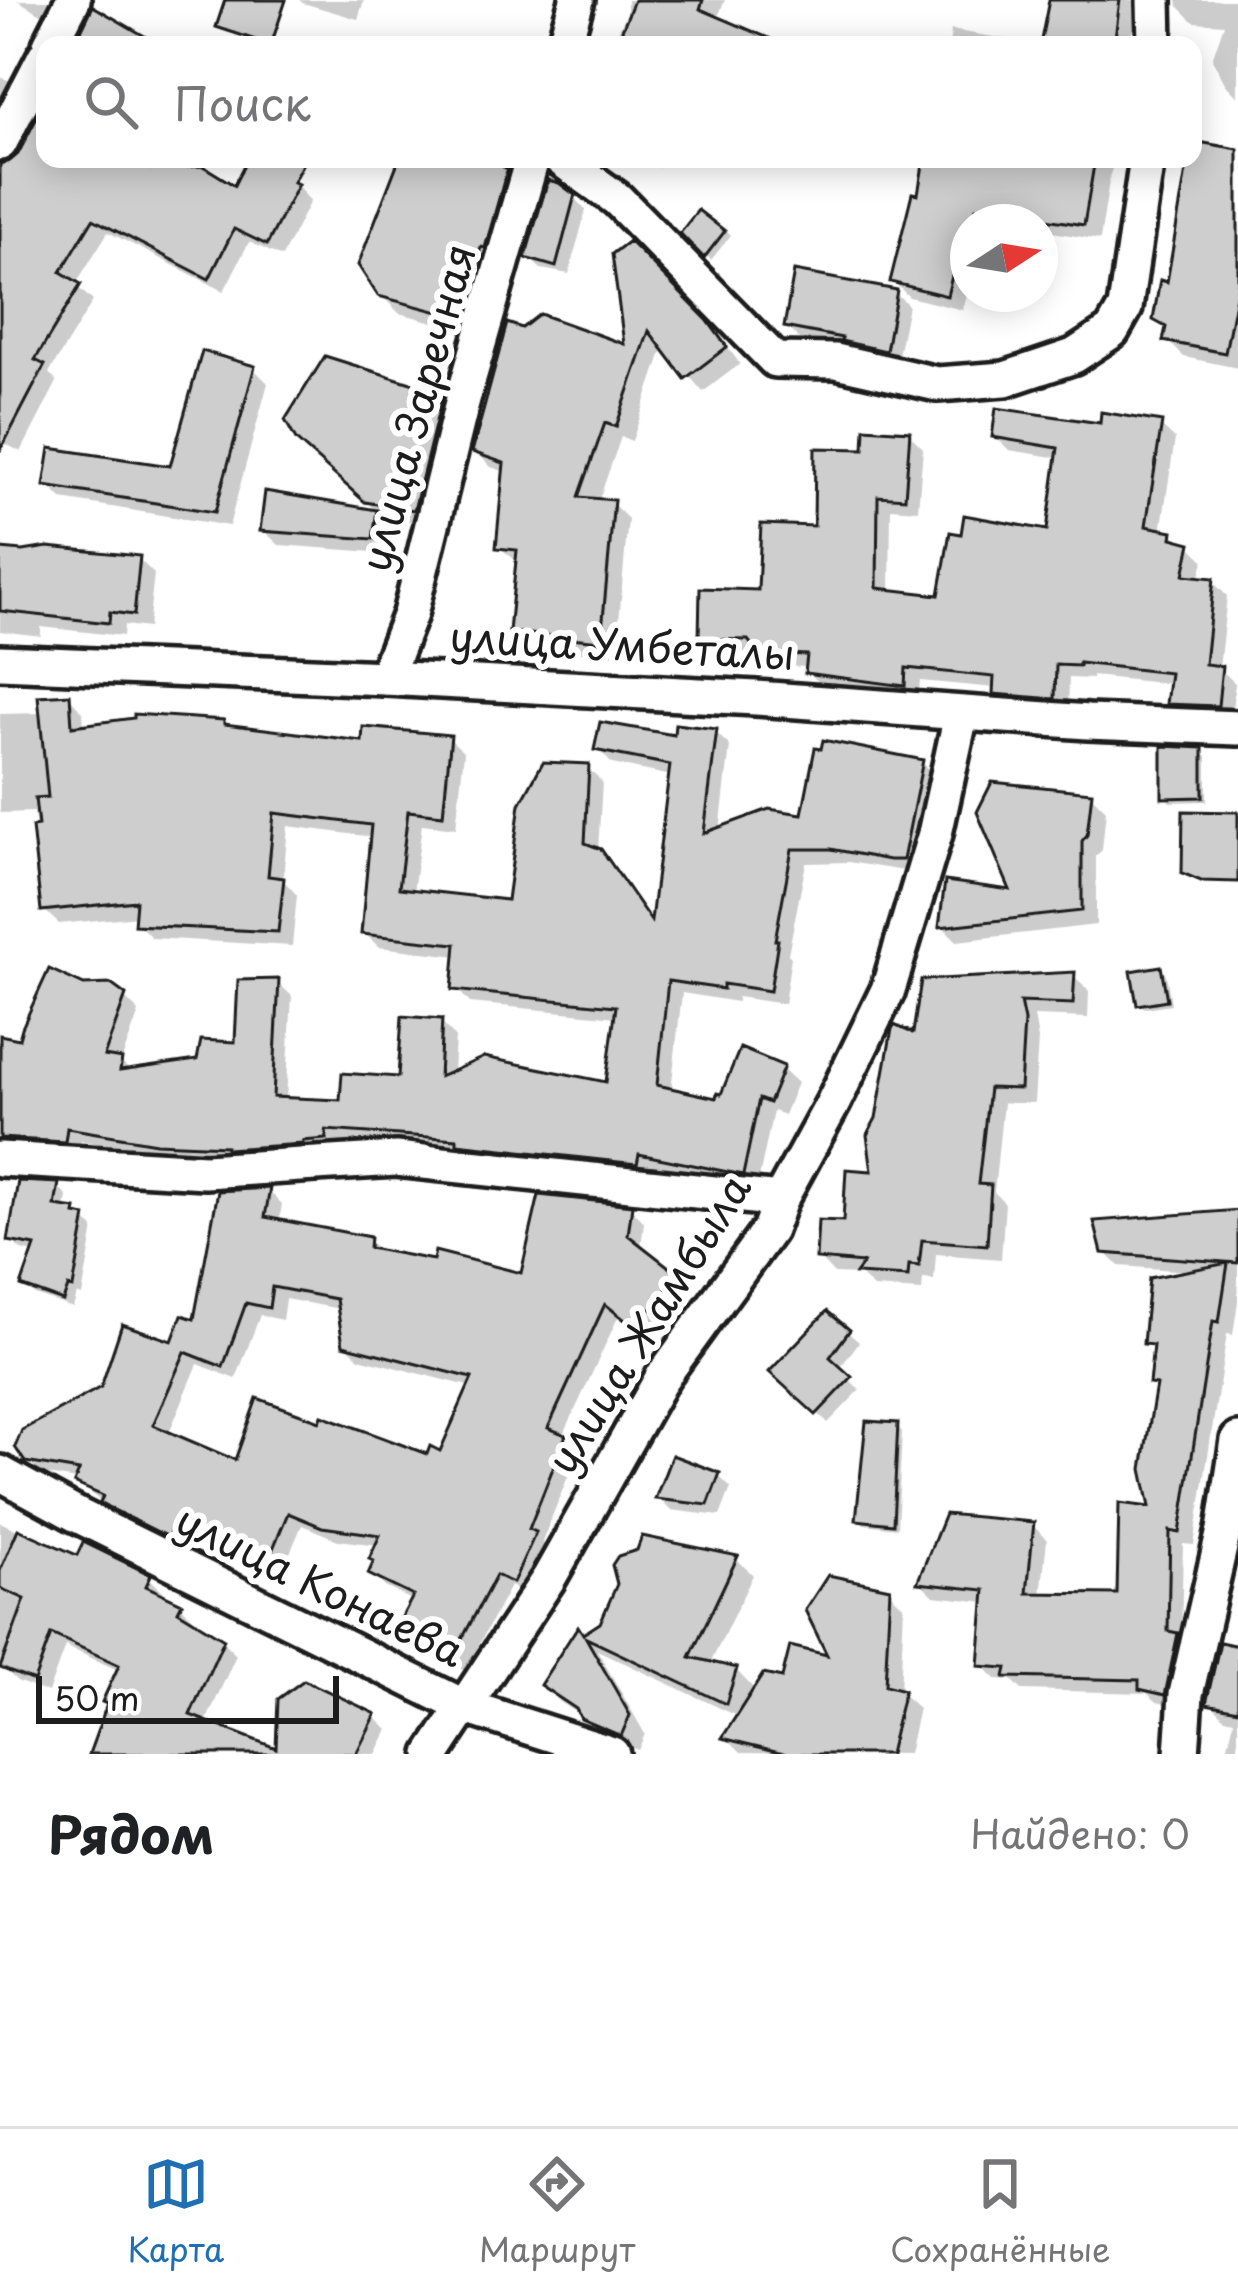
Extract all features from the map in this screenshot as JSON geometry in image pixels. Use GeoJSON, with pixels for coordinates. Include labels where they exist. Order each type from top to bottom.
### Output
{"type":"FeatureCollection","features":[{"type":"Feature","properties":{"kind":"street"},"geometry":{"type":"LineString","coordinates":[[55,36],[73,0]]}},
{"type":"Feature","properties":{"kind":"street"},"geometry":{"type":"LineString","coordinates":[[567,36],[577,0]]}},
{"type":"Feature","properties":{"kind":"street"},"geometry":{"type":"LineString","coordinates":[[1154,0],[1155,36]]}},
{"type":"Feature","properties":{"kind":"street"},"geometry":{"type":"LineString","coordinates":[[0,143],[36,73]]}},
{"type":"Feature","properties":{"kind":"street","name":"улица Заречная"},"geometry":{"type":"LineString","coordinates":[[385,678],[410,614],[463,399],[529,168]]}},
{"type":"Feature","properties":{"kind":"street"},"geometry":{"type":"LineString","coordinates":[[573,168],[617,200],[775,360],[836,361],[937,384],[1005,379],[1074,356],[1112,331],[1125,308],[1146,168]]}},
{"type":"Feature","properties":{"kind":"street","name":"улица Умбеталы"},"geometry":{"type":"LineString","coordinates":[[0,662],[385,678],[1238,728]]}},
{"type":"Feature","properties":{"kind":"street","name":"улица Жамбыла"},"geometry":{"type":"LineString","coordinates":[[433,1754],[549,1578],[663,1376],[769,1230],[779,1200],[888,990],[935,834],[961,715]]}},
{"type":"Feature","properties":{"kind":"street"},"geometry":{"type":"LineString","coordinates":[[0,1159],[205,1172],[397,1159],[779,1200]]}},
{"type":"Feature","properties":{"kind":"street"},"geometry":{"type":"LineString","coordinates":[[1181,1754],[1186,1694],[1224,1530],[1238,1440]]}},
{"type":"Feature","properties":{"kind":"street","name":"улица Конаева"},"geometry":{"type":"LineString","coordinates":[[0,1473],[463,1706],[612,1754]]}},
{"type":"Feature","properties":{"kind":"building"},"geometry":{"type":"Polygon","coordinates":[[[225,0],[286,0],[274,36],[244,36],[216,27],[225,0]]]}},
{"type":"Feature","properties":{"kind":"building"},"geometry":{"type":"Polygon","coordinates":[[[634,0],[703,0],[700,9],[764,36],[620,36],[634,0]]]}},
{"type":"Feature","properties":{"kind":"building"},"geometry":{"type":"Polygon","coordinates":[[[1049,0],[1120,0],[1115,36],[1042,36],[1049,0]]]}},
{"type":"Feature","properties":{"kind":"building"},"geometry":{"type":"Polygon","coordinates":[[[93,6],[145,36],[78,36],[93,6]]]}},
{"type":"Feature","properties":{"kind":"building"},"geometry":{"type":"Polygon","coordinates":[[[36,119],[36,168],[206,168],[234,185],[242,168],[300,168],[293,182],[298,184],[267,245],[234,229],[209,279],[93,219],[61,272],[81,284],[35,360],[45,365],[0,451],[0,164],[18,154],[36,119]]]}},
{"type":"Feature","properties":{"kind":"building"},"geometry":{"type":"Polygon","coordinates":[[[1202,143],[1238,149],[1238,285],[1225,353],[1163,341],[1166,327],[1153,320],[1160,280],[1167,282],[1186,168],[1202,168],[1202,143]]]}},
{"type":"Feature","properties":{"kind":"building"},"geometry":{"type":"Polygon","coordinates":[[[396,168],[507,170],[485,248],[468,248],[450,315],[378,296],[358,265],[396,168]]]}},
{"type":"Feature","properties":{"kind":"building"},"geometry":{"type":"Polygon","coordinates":[[[922,168],[1094,168],[1084,225],[1058,221],[1058,204],[950,204],[947,296],[890,282],[912,193],[918,194],[922,168]]]}},
{"type":"Feature","properties":{"kind":"building"},"geometry":{"type":"Polygon","coordinates":[[[548,180],[575,195],[556,267],[525,258],[548,180]]]}},
{"type":"Feature","properties":{"kind":"building"},"geometry":{"type":"Polygon","coordinates":[[[698,210],[725,231],[704,258],[680,233],[698,210]]]}},
{"type":"Feature","properties":{"kind":"building"},"geometry":{"type":"Polygon","coordinates":[[[629,241],[708,321],[727,347],[685,379],[649,331],[616,427],[605,423],[579,497],[614,500],[601,641],[509,632],[517,550],[496,548],[504,463],[472,452],[507,323],[522,328],[540,314],[624,344],[612,254],[629,241]]]}},
{"type":"Feature","properties":{"kind":"building"},"geometry":{"type":"Polygon","coordinates":[[[794,271],[897,290],[886,351],[784,327],[794,271]]]}},
{"type":"Feature","properties":{"kind":"building"},"geometry":{"type":"Polygon","coordinates":[[[202,351],[255,366],[215,512],[44,486],[50,448],[170,466],[202,351]]]}},
{"type":"Feature","properties":{"kind":"building"},"geometry":{"type":"Polygon","coordinates":[[[325,356],[443,393],[414,510],[365,502],[296,440],[285,420],[325,356]]]}},
{"type":"Feature","properties":{"kind":"building"},"geometry":{"type":"Polygon","coordinates":[[[996,408],[1100,423],[1101,412],[1162,422],[1146,526],[1173,531],[1172,538],[1191,543],[1184,575],[1214,578],[1205,664],[1222,666],[1218,706],[1166,704],[1170,673],[1079,663],[1056,665],[1055,699],[993,694],[994,677],[906,668],[905,686],[805,673],[807,655],[758,653],[748,640],[699,639],[700,588],[758,590],[761,524],[814,526],[815,448],[864,449],[865,428],[910,431],[905,498],[878,496],[877,588],[939,595],[950,532],[961,534],[964,515],[1047,530],[1058,448],[992,437],[996,408]]]}},
{"type":"Feature","properties":{"kind":"building"},"geometry":{"type":"Polygon","coordinates":[[[265,491],[377,510],[373,539],[260,531],[265,491]]]}},
{"type":"Feature","properties":{"kind":"building"},"geometry":{"type":"Polygon","coordinates":[[[48,547],[140,556],[134,615],[110,612],[109,623],[0,611],[0,549],[48,547]]]}},
{"type":"Feature","properties":{"kind":"building"},"geometry":{"type":"Polygon","coordinates":[[[70,694],[72,726],[134,718],[134,714],[224,720],[224,724],[362,741],[363,727],[451,735],[443,815],[408,811],[399,888],[507,900],[520,804],[543,762],[589,764],[585,843],[601,849],[651,921],[670,765],[594,750],[600,722],[674,735],[675,724],[717,729],[704,833],[769,809],[802,814],[815,748],[821,749],[823,740],[923,760],[903,860],[831,849],[792,849],[770,991],[668,981],[657,1085],[716,1098],[740,1048],[784,1066],[769,1103],[759,1099],[743,1175],[639,1154],[637,1164],[457,1144],[457,1139],[326,1130],[327,1139],[303,1144],[226,1149],[67,1128],[65,1142],[0,1138],[0,1035],[19,1039],[49,969],[84,985],[111,984],[126,995],[104,1056],[122,1059],[120,1071],[197,1060],[201,1040],[235,1042],[238,980],[279,979],[273,1097],[340,1100],[342,1073],[398,1077],[402,1016],[442,1019],[439,1077],[484,1057],[606,1082],[616,1006],[452,990],[456,944],[361,934],[371,825],[274,813],[268,876],[284,878],[278,932],[134,925],[136,901],[41,911],[32,827],[38,826],[35,798],[48,797],[38,696],[70,694]]]}},
{"type":"Feature","properties":{"kind":"building"},"geometry":{"type":"Polygon","coordinates":[[[1162,746],[1203,748],[1203,797],[1162,798],[1162,746]]]}},
{"type":"Feature","properties":{"kind":"building"},"geometry":{"type":"Polygon","coordinates":[[[992,782],[1092,792],[1087,835],[1082,841],[1082,911],[939,927],[945,881],[1010,890],[977,812],[992,782]]]}},
{"type":"Feature","properties":{"kind":"building"},"geometry":{"type":"Polygon","coordinates":[[[1183,811],[1238,812],[1238,882],[1201,881],[1182,873],[1183,811]]]}},
{"type":"Feature","properties":{"kind":"building"},"geometry":{"type":"Polygon","coordinates":[[[1161,966],[1167,1000],[1137,1005],[1131,971],[1161,966]]]}},
{"type":"Feature","properties":{"kind":"building"},"geometry":{"type":"Polygon","coordinates":[[[1075,972],[1073,1004],[1020,1002],[1024,1021],[1020,1089],[989,1088],[978,1184],[991,1185],[987,1245],[922,1240],[919,1266],[909,1265],[908,1277],[855,1274],[863,1263],[816,1259],[818,1220],[843,1221],[846,1169],[872,1171],[867,1135],[876,1118],[892,1029],[894,1025],[913,1033],[921,980],[1075,972]]]}},
{"type":"Feature","properties":{"kind":"building"},"geometry":{"type":"Polygon","coordinates":[[[18,1181],[59,1183],[55,1206],[86,1216],[73,1288],[68,1287],[63,1301],[21,1286],[35,1246],[8,1241],[18,1181]]]}},
{"type":"Feature","properties":{"kind":"building"},"geometry":{"type":"Polygon","coordinates":[[[270,1188],[265,1217],[370,1237],[369,1248],[433,1260],[435,1251],[521,1273],[539,1195],[632,1205],[628,1235],[678,1274],[636,1329],[605,1304],[548,1428],[566,1435],[529,1529],[536,1532],[513,1583],[496,1575],[451,1660],[395,1630],[413,1596],[368,1574],[380,1535],[322,1527],[288,1513],[267,1563],[250,1559],[173,1524],[168,1537],[100,1503],[103,1496],[74,1483],[79,1471],[25,1462],[15,1447],[22,1430],[101,1387],[122,1324],[172,1341],[182,1315],[194,1319],[218,1191],[270,1188]],[[272,1287],[269,1308],[246,1303],[223,1367],[185,1352],[153,1425],[235,1460],[257,1398],[320,1421],[322,1415],[427,1454],[430,1446],[440,1451],[472,1378],[343,1345],[336,1299],[272,1287]]]}},
{"type":"Feature","properties":{"kind":"building"},"geometry":{"type":"Polygon","coordinates":[[[1238,1210],[1238,1263],[1102,1253],[1094,1221],[1238,1210]]]}},
{"type":"Feature","properties":{"kind":"building"},"geometry":{"type":"Polygon","coordinates":[[[1228,1263],[1219,1322],[1213,1321],[1180,1533],[1170,1531],[1168,1631],[1178,1633],[1165,1695],[1139,1689],[1139,1680],[1005,1677],[1007,1668],[979,1666],[985,1590],[917,1583],[945,1514],[1034,1522],[1027,1593],[1117,1594],[1119,1503],[1150,1507],[1142,1469],[1156,1385],[1149,1384],[1153,1345],[1143,1344],[1149,1278],[1228,1263]]]}},
{"type":"Feature","properties":{"kind":"building"},"geometry":{"type":"Polygon","coordinates":[[[827,1311],[850,1330],[830,1357],[852,1377],[816,1415],[769,1372],[827,1311]]]}},
{"type":"Feature","properties":{"kind":"building"},"geometry":{"type":"Polygon","coordinates":[[[866,1421],[898,1423],[893,1524],[856,1520],[866,1421]]]}},
{"type":"Feature","properties":{"kind":"building"},"geometry":{"type":"Polygon","coordinates":[[[672,1455],[720,1473],[708,1505],[655,1499],[672,1455]]]}},
{"type":"Feature","properties":{"kind":"building"},"geometry":{"type":"Polygon","coordinates":[[[18,1529],[77,1555],[83,1542],[151,1575],[146,1586],[182,1603],[178,1611],[224,1639],[190,1715],[276,1748],[278,1699],[304,1680],[376,1714],[356,1754],[89,1754],[107,1704],[102,1702],[119,1665],[51,1634],[34,1681],[0,1668],[25,1599],[0,1588],[0,1571],[18,1529]]]}},
{"type":"Feature","properties":{"kind":"building"},"geometry":{"type":"Polygon","coordinates":[[[642,1536],[738,1556],[690,1657],[737,1668],[726,1704],[586,1638],[630,1715],[621,1736],[581,1719],[576,1709],[540,1685],[578,1626],[583,1634],[600,1623],[617,1584],[612,1565],[618,1556],[637,1550],[642,1536]]]}},
{"type":"Feature","properties":{"kind":"building"},"geometry":{"type":"Polygon","coordinates":[[[828,1575],[890,1588],[885,1685],[904,1690],[889,1754],[788,1754],[722,1738],[763,1674],[782,1678],[790,1646],[827,1655],[805,1610],[828,1575]]]}},
{"type":"Feature","properties":{"kind":"building"},"geometry":{"type":"Polygon","coordinates":[[[1220,1642],[1238,1646],[1238,1710],[1206,1704],[1220,1642]]]}}]}
